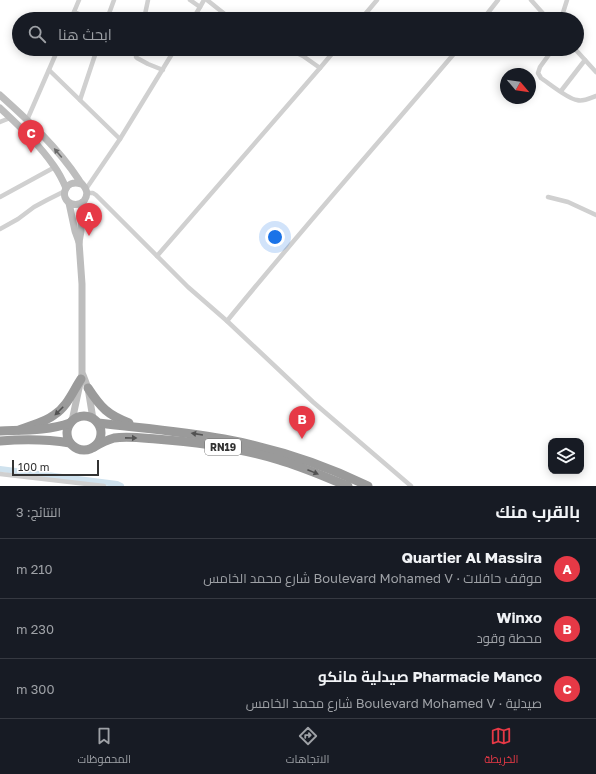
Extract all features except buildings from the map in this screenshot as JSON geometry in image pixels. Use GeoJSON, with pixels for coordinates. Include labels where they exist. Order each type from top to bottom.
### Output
{"type":"FeatureCollection","features":[{"type":"Feature","properties":{"kind":"highway"},"geometry":{"type":"LineString","coordinates":[[19,430],[29,425],[47,420],[58,413],[66,404],[82,377]]}},
{"type":"Feature","properties":{"kind":"highway"},"geometry":{"type":"LineString","coordinates":[[88,388],[98,403],[111,415],[138,427]]}},
{"type":"Feature","properties":{"kind":"highway","name":"RN19"},"geometry":{"type":"LineString","coordinates":[[0,431],[42,429],[63,426],[82,416],[88,417],[95,421],[185,432],[259,447],[305,460],[368,486]]}},
{"type":"Feature","properties":{"kind":"highway"},"geometry":{"type":"LineString","coordinates":[[94,447],[98,443],[101,433],[100,428],[95,421]]}},
{"type":"Feature","properties":{"kind":"highway"},"geometry":{"type":"LineString","coordinates":[[70,443],[67,431],[71,422]]}},
{"type":"Feature","properties":{"kind":"highway","name":"RN19"},"geometry":{"type":"LineString","coordinates":[[0,441],[31,439],[53,440],[70,443],[78,450],[90,450],[106,440],[114,438],[127,437],[178,440],[255,453],[301,467],[348,486]]}},
{"type":"Feature","properties":{"kind":"street"},"geometry":{"type":"LineString","coordinates":[[74,12],[79,0]]}},
{"type":"Feature","properties":{"kind":"street"},"geometry":{"type":"LineString","coordinates":[[110,12],[114,0]]}},
{"type":"Feature","properties":{"kind":"street"},"geometry":{"type":"LineString","coordinates":[[145,12],[148,0]]}},
{"type":"Feature","properties":{"kind":"street"},"geometry":{"type":"LineString","coordinates":[[190,0],[200,7]]}},
{"type":"Feature","properties":{"kind":"street"},"geometry":{"type":"LineString","coordinates":[[197,12],[206,0],[222,12]]}},
{"type":"Feature","properties":{"kind":"street"},"geometry":{"type":"LineString","coordinates":[[367,12],[377,0]]}},
{"type":"Feature","properties":{"kind":"street"},"geometry":{"type":"LineString","coordinates":[[489,12],[498,0]]}},
{"type":"Feature","properties":{"kind":"street"},"geometry":{"type":"LineString","coordinates":[[531,0],[542,12]]}},
{"type":"Feature","properties":{"kind":"street"},"geometry":{"type":"LineString","coordinates":[[564,12],[567,0]]}},
{"type":"Feature","properties":{"kind":"street"},"geometry":{"type":"LineString","coordinates":[[27,120],[55,56]]}},
{"type":"Feature","properties":{"kind":"street"},"geometry":{"type":"LineString","coordinates":[[80,100],[95,56]]}},
{"type":"Feature","properties":{"kind":"street"},"geometry":{"type":"LineString","coordinates":[[136,56],[148,64],[163,70]]}},
{"type":"Feature","properties":{"kind":"street"},"geometry":{"type":"LineString","coordinates":[[85,189],[120,139],[171,56]]}},
{"type":"Feature","properties":{"kind":"street"},"geometry":{"type":"LineString","coordinates":[[303,56],[320,68]]}},
{"type":"Feature","properties":{"kind":"street"},"geometry":{"type":"LineString","coordinates":[[157,256],[330,56]]}},
{"type":"Feature","properties":{"kind":"street"},"geometry":{"type":"LineString","coordinates":[[227,321],[289,246],[452,56]]}},
{"type":"Feature","properties":{"kind":"street"},"geometry":{"type":"LineString","coordinates":[[548,56],[540,67],[538,73],[541,78],[571,98],[577,100],[585,100],[596,96]]}},
{"type":"Feature","properties":{"kind":"street"},"geometry":{"type":"LineString","coordinates":[[581,56],[596,72]]}},
{"type":"Feature","properties":{"kind":"street"},"geometry":{"type":"LineString","coordinates":[[561,91],[585,60]]}},
{"type":"Feature","properties":{"kind":"street"},"geometry":{"type":"LineString","coordinates":[[48,70],[120,139]]}},
{"type":"Feature","properties":{"kind":"street"},"geometry":{"type":"LineString","coordinates":[[0,95],[58,152],[85,189],[85,200],[82,203],[80,242],[82,284],[82,377],[71,422]]}},
{"type":"Feature","properties":{"kind":"street"},"geometry":{"type":"LineString","coordinates":[[0,108],[38,146],[55,167],[66,190],[66,198],[69,203],[75,231],[80,242]]}},
{"type":"Feature","properties":{"kind":"street"},"geometry":{"type":"LineString","coordinates":[[0,122],[10,118]]}},
{"type":"Feature","properties":{"kind":"street"},"geometry":{"type":"LineString","coordinates":[[0,197],[55,167]]}},
{"type":"Feature","properties":{"kind":"street"},"geometry":{"type":"LineString","coordinates":[[0,229],[66,190],[71,183],[78,183],[96,195],[188,287],[227,321],[313,402],[411,486]]}},
{"type":"Feature","properties":{"kind":"street"},"geometry":{"type":"LineString","coordinates":[[548,198],[568,202],[596,215]]}},
{"type":"Feature","properties":{"kind":"street"},"geometry":{"type":"LineString","coordinates":[[69,203],[75,205],[82,203]]}},
{"type":"Feature","properties":{"kind":"street"},"geometry":{"type":"LineString","coordinates":[[82,377],[88,388],[95,421]]}},
{"type":"Feature","properties":{"kind":"street"},"geometry":{"type":"LineString","coordinates":[[0,474],[104,486]]}},
{"type":"Feature","properties":{"kind":"waterway"},"geometry":{"type":"LineString","coordinates":[[0,469],[117,484],[121,486]]}},
{"type":"Feature","properties":{"kind":"place","name":"Pharmacie Manco صيدلية مانكو"},"geometry":{"type":"Point","coordinates":[31,153]}},
{"type":"Feature","properties":{"kind":"place","name":"Quartier Al Massira"},"geometry":{"type":"Point","coordinates":[89,236]}},
{"type":"Feature","properties":{"kind":"place","name":"Winxo"},"geometry":{"type":"Point","coordinates":[302,439]}}]}
